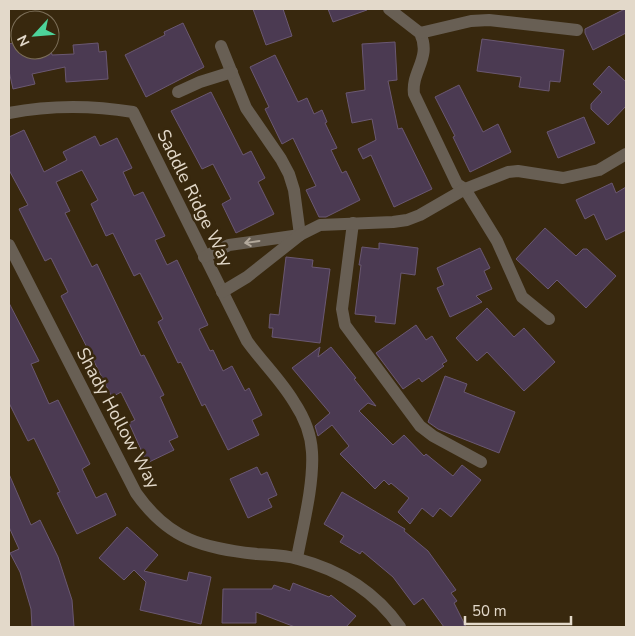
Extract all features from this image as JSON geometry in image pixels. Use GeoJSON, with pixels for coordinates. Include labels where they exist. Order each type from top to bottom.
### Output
{"type":"FeatureCollection","features":[{"type":"Feature","properties":{"kind":"street"},"geometry":{"type":"LineString","coordinates":[[389,9],[420,33],[424,46],[424,55],[421,66],[415,76],[414,94],[457,184],[465,189],[498,241],[522,297],[549,319]]}},
{"type":"Feature","properties":{"kind":"street"},"geometry":{"type":"LineString","coordinates":[[420,33],[472,21],[489,20],[577,30]]}},
{"type":"Feature","properties":{"kind":"street"},"geometry":{"type":"LineString","coordinates":[[221,46],[246,108],[289,174],[294,190],[300,234]]}},
{"type":"Feature","properties":{"kind":"street"},"geometry":{"type":"LineString","coordinates":[[178,92],[200,82],[232,72]]}},
{"type":"Feature","properties":{"kind":"street","name":"Saddle Ridge Way"},"geometry":{"type":"LineString","coordinates":[[9,113],[61,107],[104,107],[133,112],[204,257],[248,341],[294,402],[306,425],[312,453],[305,517],[297,558]]}},
{"type":"Feature","properties":{"kind":"street"},"geometry":{"type":"LineString","coordinates":[[222,292],[247,277],[300,234],[320,225],[407,220],[420,215],[465,189],[508,172],[518,171],[564,178],[599,170],[626,154]]}},
{"type":"Feature","properties":{"kind":"street"},"geometry":{"type":"LineString","coordinates":[[353,223],[342,309],[346,325],[420,426],[433,436],[481,462]]}},
{"type":"Feature","properties":{"kind":"street"},"geometry":{"type":"LineString","coordinates":[[204,257],[229,245],[300,234]]}},
{"type":"Feature","properties":{"kind":"street","name":"Shady Hollow Way"},"geometry":{"type":"LineString","coordinates":[[9,245],[136,493],[158,520],[185,538],[202,545],[222,550],[297,558],[348,578],[365,589],[400,627]]}},
{"type":"Feature","properties":{"kind":"building"},"geometry":{"type":"Polygon","coordinates":[[[253,9],[283,9],[292,36],[266,45],[253,9]]]}},
{"type":"Feature","properties":{"kind":"building"},"geometry":{"type":"Polygon","coordinates":[[[328,9],[366,9],[367,10],[333,22],[328,9]]]}},
{"type":"Feature","properties":{"kind":"building"},"geometry":{"type":"Polygon","coordinates":[[[625,9],[626,33],[593,50],[585,29],[625,9]]]}},
{"type":"Feature","properties":{"kind":"building"},"geometry":{"type":"Polygon","coordinates":[[[183,23],[204,67],[146,97],[125,55],[165,35],[164,32],[183,23]]]}},
{"type":"Feature","properties":{"kind":"building"},"geometry":{"type":"Polygon","coordinates":[[[482,39],[564,50],[560,82],[550,81],[549,91],[519,87],[521,77],[477,71],[482,39]]]}},
{"type":"Feature","properties":{"kind":"building"},"geometry":{"type":"Polygon","coordinates":[[[395,42],[397,80],[388,81],[398,129],[402,128],[432,189],[394,207],[371,155],[363,159],[358,149],[376,140],[372,119],[352,123],[346,93],[365,90],[362,44],[395,42]]]}},
{"type":"Feature","properties":{"kind":"building"},"geometry":{"type":"Polygon","coordinates":[[[98,43],[99,52],[106,51],[108,79],[66,82],[65,67],[32,74],[35,84],[13,89],[9,71],[9,44],[10,60],[60,60],[60,55],[74,54],[73,45],[98,43]]]}},
{"type":"Feature","properties":{"kind":"building"},"geometry":{"type":"Polygon","coordinates":[[[275,55],[298,102],[307,98],[314,114],[322,110],[327,122],[325,123],[337,148],[331,150],[342,173],[346,171],[360,200],[326,217],[319,217],[306,190],[316,186],[293,138],[282,144],[265,109],[269,107],[250,67],[275,55]]]}},
{"type":"Feature","properties":{"kind":"building"},"geometry":{"type":"Polygon","coordinates":[[[609,66],[626,82],[626,106],[608,125],[591,109],[591,104],[602,92],[593,84],[609,66]]]}},
{"type":"Feature","properties":{"kind":"building"},"geometry":{"type":"Polygon","coordinates":[[[459,85],[483,132],[498,124],[511,152],[470,172],[453,137],[455,136],[435,97],[459,85]]]}},
{"type":"Feature","properties":{"kind":"building"},"geometry":{"type":"Polygon","coordinates":[[[211,92],[243,155],[251,151],[265,178],[258,182],[274,214],[236,233],[222,204],[231,199],[213,164],[202,169],[171,111],[211,92]]]}},
{"type":"Feature","properties":{"kind":"building"},"geometry":{"type":"Polygon","coordinates":[[[584,117],[595,143],[558,158],[547,132],[584,117]]]}},
{"type":"Feature","properties":{"kind":"building"},"geometry":{"type":"Polygon","coordinates":[[[24,130],[44,172],[67,160],[63,152],[95,136],[100,146],[117,138],[132,168],[123,172],[134,196],[143,192],[165,236],[155,240],[167,265],[177,260],[208,325],[199,329],[210,351],[213,350],[223,371],[232,366],[245,391],[249,388],[262,415],[252,420],[259,435],[228,450],[205,404],[202,406],[181,362],[178,363],[158,322],[163,319],[140,273],[134,276],[113,233],[106,236],[91,204],[98,200],[82,170],[56,182],[70,211],[65,213],[92,267],[97,264],[141,356],[144,355],[164,395],[160,397],[178,437],[169,441],[174,450],[147,463],[129,423],[135,420],[121,392],[112,397],[61,296],[68,292],[51,258],[45,261],[19,209],[28,205],[9,170],[9,137],[24,130]]]}},
{"type":"Feature","properties":{"kind":"building"},"geometry":{"type":"Polygon","coordinates":[[[612,183],[616,193],[626,187],[626,230],[606,240],[594,214],[585,219],[576,200],[612,183]]]}},
{"type":"Feature","properties":{"kind":"building"},"geometry":{"type":"Polygon","coordinates":[[[545,228],[576,256],[583,249],[587,249],[616,276],[586,308],[557,280],[548,289],[516,259],[545,228]]]}},
{"type":"Feature","properties":{"kind":"building"},"geometry":{"type":"Polygon","coordinates":[[[379,243],[418,248],[415,275],[401,273],[395,324],[375,322],[376,316],[355,314],[362,247],[379,249],[379,243]]]}},
{"type":"Feature","properties":{"kind":"building"},"geometry":{"type":"Polygon","coordinates":[[[480,248],[490,268],[484,271],[492,289],[476,296],[482,302],[450,317],[437,288],[444,285],[437,268],[480,248]]]}},
{"type":"Feature","properties":{"kind":"building"},"geometry":{"type":"Polygon","coordinates":[[[286,257],[313,260],[312,267],[330,269],[320,343],[272,337],[273,328],[269,328],[270,314],[279,315],[286,257]]]}},
{"type":"Feature","properties":{"kind":"building"},"geometry":{"type":"Polygon","coordinates":[[[9,303],[39,361],[31,364],[49,404],[58,400],[90,464],[82,469],[96,498],[106,493],[116,515],[77,534],[57,493],[60,492],[34,438],[28,441],[9,403],[9,303]]]}},
{"type":"Feature","properties":{"kind":"building"},"geometry":{"type":"Polygon","coordinates":[[[487,308],[514,337],[524,328],[555,362],[524,391],[487,352],[477,361],[456,338],[487,308]]]}},
{"type":"Feature","properties":{"kind":"building"},"geometry":{"type":"Polygon","coordinates":[[[416,325],[426,340],[432,336],[447,361],[442,364],[444,366],[422,382],[419,378],[403,389],[376,353],[416,325]]]}},
{"type":"Feature","properties":{"kind":"building"},"geometry":{"type":"Polygon","coordinates":[[[320,347],[318,357],[331,347],[356,378],[354,379],[376,406],[368,403],[359,411],[393,445],[404,435],[424,456],[426,454],[453,476],[462,465],[481,480],[451,517],[440,508],[433,517],[422,508],[410,524],[398,512],[409,498],[391,483],[389,485],[384,480],[375,489],[340,454],[349,446],[332,425],[318,436],[315,426],[330,413],[292,368],[320,347]]]}},
{"type":"Feature","properties":{"kind":"building"},"geometry":{"type":"Polygon","coordinates":[[[445,376],[467,384],[464,392],[515,412],[499,453],[438,429],[428,422],[445,376]]]}},
{"type":"Feature","properties":{"kind":"building"},"geometry":{"type":"Polygon","coordinates":[[[257,467],[261,475],[267,472],[277,495],[268,499],[272,507],[248,518],[230,479],[257,467]]]}},
{"type":"Feature","properties":{"kind":"building"},"geometry":{"type":"Polygon","coordinates":[[[9,474],[31,525],[40,520],[58,557],[72,600],[74,627],[32,627],[31,609],[20,572],[10,553],[19,549],[9,527],[9,474]]]}},
{"type":"Feature","properties":{"kind":"building"},"geometry":{"type":"Polygon","coordinates":[[[342,492],[405,529],[404,531],[428,551],[456,590],[451,593],[457,601],[454,603],[466,627],[444,627],[423,598],[414,605],[393,577],[362,551],[360,554],[340,542],[344,536],[324,524],[342,492]]]}},
{"type":"Feature","properties":{"kind":"building"},"geometry":{"type":"Polygon","coordinates":[[[127,527],[158,555],[144,571],[187,581],[189,572],[211,577],[201,624],[140,610],[146,582],[134,570],[124,580],[99,558],[127,527]]]}},
{"type":"Feature","properties":{"kind":"building"},"geometry":{"type":"Polygon","coordinates":[[[293,583],[329,597],[331,595],[356,616],[346,627],[295,627],[256,612],[256,623],[222,623],[223,589],[272,589],[274,585],[290,591],[293,583]]]}}]}
